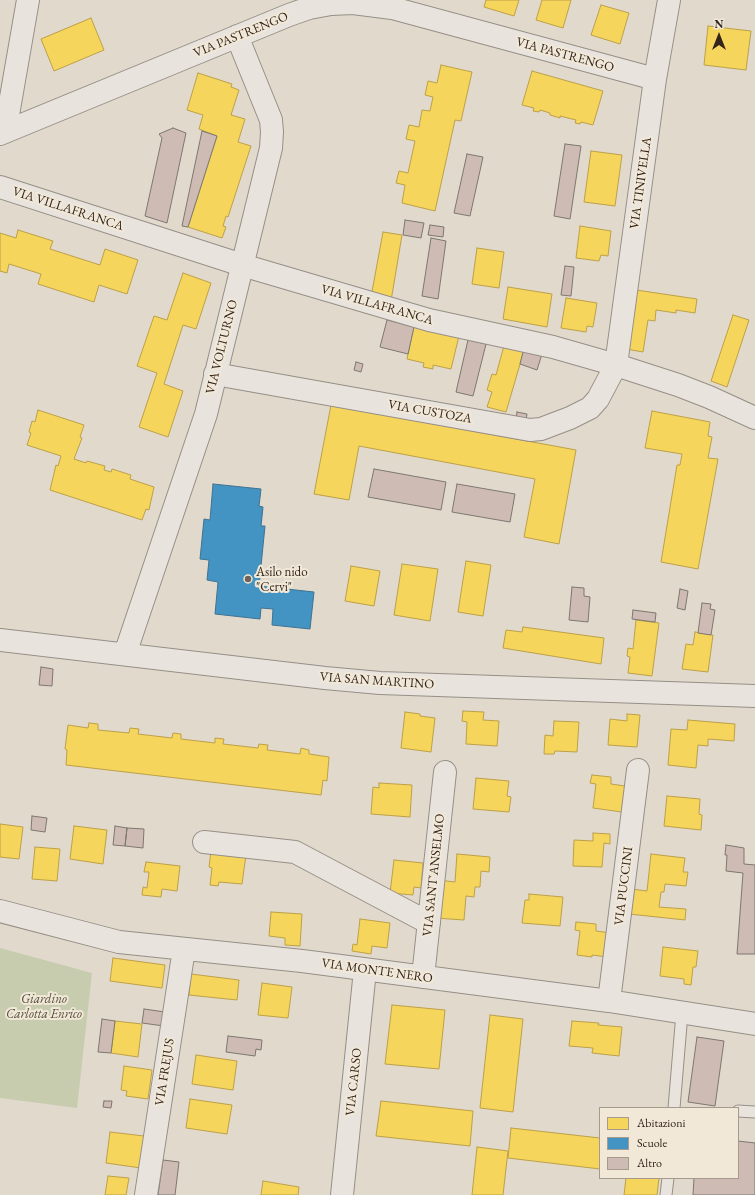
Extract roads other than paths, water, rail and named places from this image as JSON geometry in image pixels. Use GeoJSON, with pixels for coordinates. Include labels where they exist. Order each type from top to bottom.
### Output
{"type":"FeatureCollection","features":[{"type":"Feature","properties":{"kind":"street"},"geometry":{"type":"LineString","coordinates":[[3,133],[28,0]]}},
{"type":"Feature","properties":{"kind":"street","name":"VIA TINIVELLA"},"geometry":{"type":"LineString","coordinates":[[616,365],[667,0]]}},
{"type":"Feature","properties":{"kind":"street","name":"VIA PASTRENGO"},"geometry":{"type":"LineString","coordinates":[[3,133],[289,15],[309,8],[332,4],[354,3],[392,8],[655,79]]}},
{"type":"Feature","properties":{"kind":"street","name":"VIA VOLTURNO"},"geometry":{"type":"LineString","coordinates":[[125,654],[206,414],[271,148],[271,120],[237,36]]}},
{"type":"Feature","properties":{"kind":"street","name":"VIA VILLAFRANCA"},"geometry":{"type":"LineString","coordinates":[[0,186],[242,265],[429,320],[553,347],[616,365],[678,385],[755,418]]}},
{"type":"Feature","properties":{"kind":"street","name":"VIA CUSTOZA"},"geometry":{"type":"LineString","coordinates":[[215,374],[530,430],[541,429],[570,418],[590,408],[598,399],[616,365]]}},
{"type":"Feature","properties":{"kind":"street","name":"VIA SAN MARTINO"},"geometry":{"type":"LineString","coordinates":[[0,640],[325,678],[380,683],[755,696]]}},
{"type":"Feature","properties":{"kind":"street","name":"VIA PUCCINI"},"geometry":{"type":"LineString","coordinates":[[609,1001],[638,770]]}},
{"type":"Feature","properties":{"kind":"street","name":"VIA SANT'ANSELMO"},"geometry":{"type":"LineString","coordinates":[[423,977],[445,772]]}},
{"type":"Feature","properties":{"kind":"street"},"geometry":{"type":"LineString","coordinates":[[204,842],[295,852],[429,923]]}},
{"type":"Feature","properties":{"kind":"street","name":"VIA MONTE NERO"},"geometry":{"type":"LineString","coordinates":[[0,911],[112,941],[302,961],[609,1001],[755,1024]]}},
{"type":"Feature","properties":{"kind":"street","name":"VIA FREJUS"},"geometry":{"type":"LineString","coordinates":[[146,1195],[184,949]]}},
{"type":"Feature","properties":{"kind":"street","name":"VIA CARSO"},"geometry":{"type":"LineString","coordinates":[[342,1195],[365,970]]}},
{"type":"Feature","properties":{"kind":"lane"},"geometry":{"type":"LineString","coordinates":[[674,1107],[682,1013]]}},
{"type":"Feature","properties":{"kind":"lane"},"geometry":{"type":"LineString","coordinates":[[739,1111],[755,1112]]}},
{"type":"Feature","properties":{"kind":"lane"},"geometry":{"type":"LineString","coordinates":[[666,1195],[668,1179]]}},
{"type":"Feature","properties":{"kind":"place","name":"Asilo nido \"Cervi\""},"geometry":{"type":"Point","coordinates":[248,579]}},
{"type":"Feature","properties":{"kind":"park label","name":"Giardino Carlotta Enrico"},"geometry":{"type":"Point","coordinates":[44,1006]}}]}
